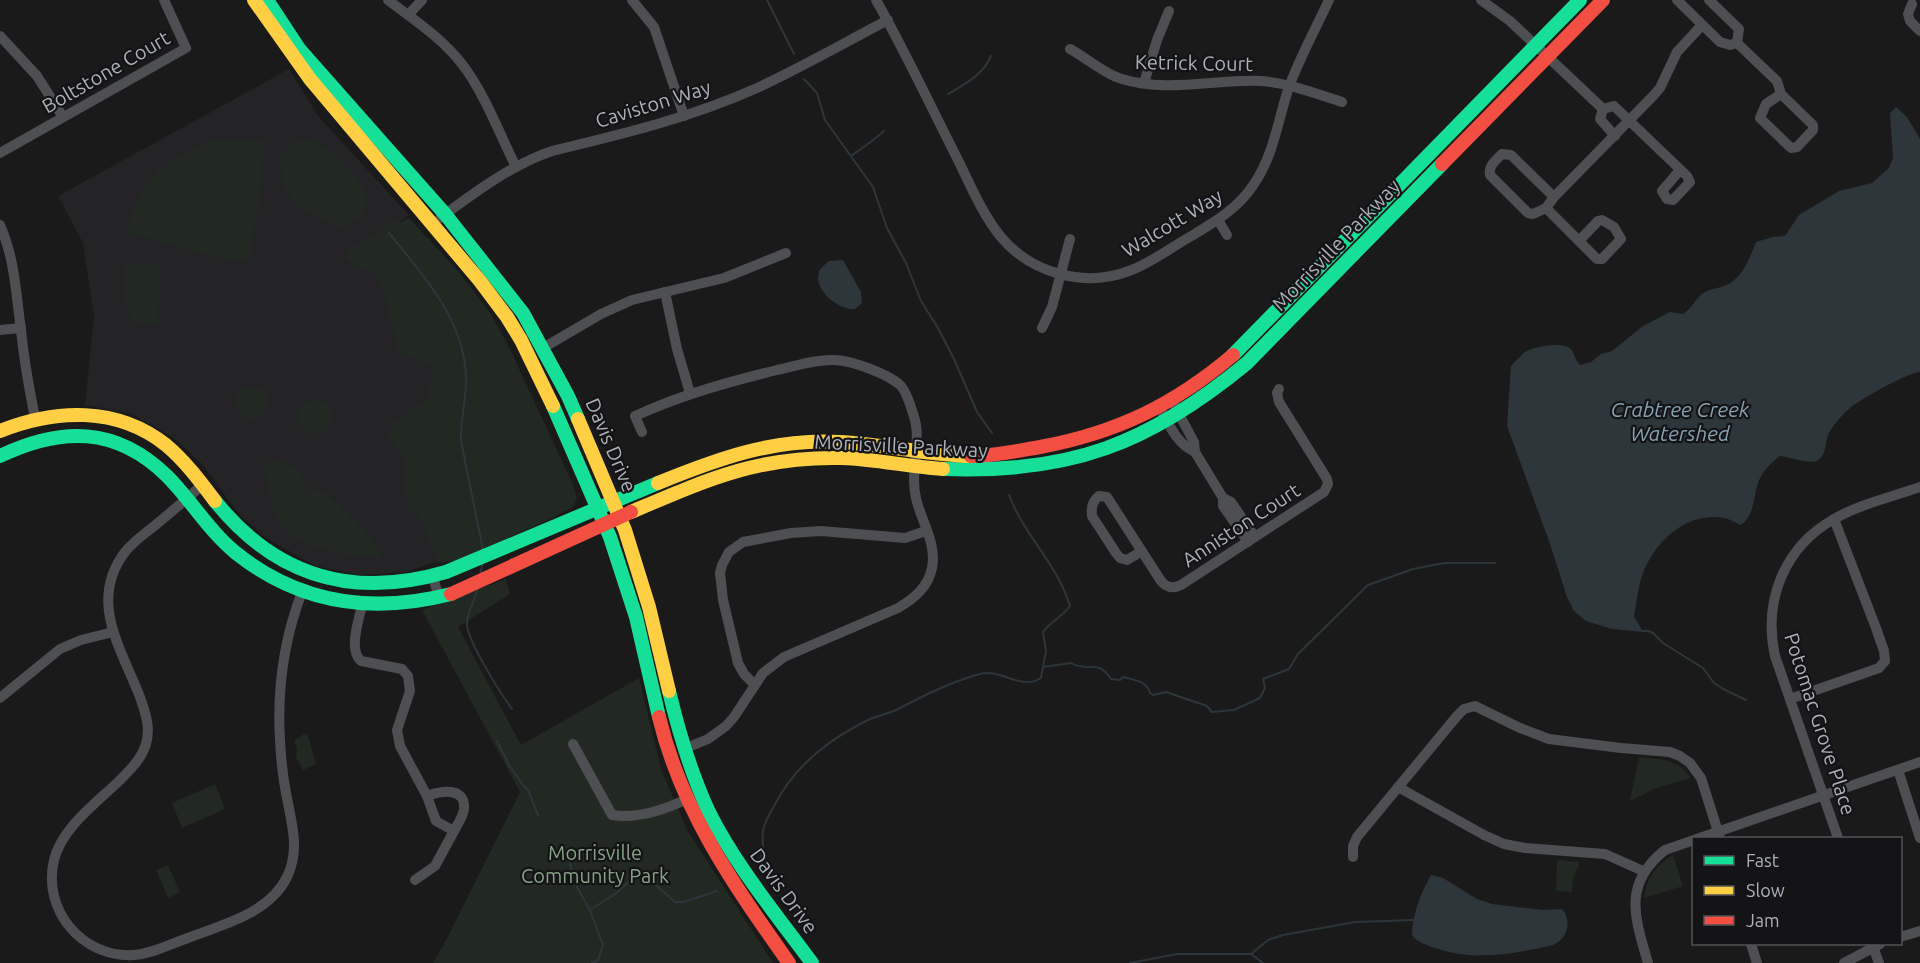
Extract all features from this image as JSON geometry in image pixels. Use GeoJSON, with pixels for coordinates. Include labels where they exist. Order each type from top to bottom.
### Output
{"type":"FeatureCollection","features":[{"type":"Feature","properties":{"kind":"main road","name":"Davis Drive"},"geometry":{"type":"LineString","coordinates":[[254,0],[317,88],[480,281],[521,340],[598,507],[623,574],[636,617],[665,741],[687,799],[704,835],[730,880],[789,963]]}},
{"type":"Feature","properties":{"kind":"main road","name":"Davis Drive"},"geometry":{"type":"LineString","coordinates":[[267,0],[300,50],[445,214],[523,313],[543,348],[568,396],[620,516],[649,607],[677,726],[708,809],[739,863],[812,963]]}},
{"type":"Feature","properties":{"kind":"main road","name":"Morrisville Parkway"},"geometry":{"type":"LineString","coordinates":[[0,432],[35,418],[58,414],[111,418],[129,424],[146,432],[172,451],[225,515],[248,538],[263,549],[303,570],[334,580],[364,585],[407,584],[433,577],[724,456],[778,444],[839,442],[975,456],[1052,446],[1110,430],[1166,404],[1206,379],[1233,355],[1580,0]]}},
{"type":"Feature","properties":{"kind":"main road","name":"Morrisville Parkway"},"geometry":{"type":"LineString","coordinates":[[0,456],[33,440],[57,435],[74,433],[99,436],[114,441],[147,459],[166,476],[221,541],[236,554],[274,579],[302,592],[342,603],[386,606],[439,598],[480,582],[604,523],[700,481],[754,466],[811,459],[855,459],[914,467],[983,471],[1035,468],[1057,464],[1108,449],[1174,419],[1215,391],[1247,363],[1603,0]]}},
{"type":"Feature","properties":{"kind":"street","name":"Boltstone Court"},"geometry":{"type":"LineString","coordinates":[[0,153],[186,48],[164,0]]}},
{"type":"Feature","properties":{"kind":"street"},"geometry":{"type":"LineString","coordinates":[[388,0],[444,45],[463,65],[478,89],[516,167]]}},
{"type":"Feature","properties":{"kind":"street"},"geometry":{"type":"LineString","coordinates":[[408,15],[422,0]]}},
{"type":"Feature","properties":{"kind":"street"},"geometry":{"type":"LineString","coordinates":[[632,0],[654,27],[684,116]]}},
{"type":"Feature","properties":{"kind":"street","name":"Walcott Way"},"geometry":{"type":"LineString","coordinates":[[876,0],[969,181],[999,234],[1014,251],[1026,260],[1062,275],[1084,278],[1098,278],[1131,271],[1218,220],[1242,200],[1258,178],[1268,158],[1290,86],[1329,0]]}},
{"type":"Feature","properties":{"kind":"street"},"geometry":{"type":"LineString","coordinates":[[1480,0],[1510,21],[1603,109]]}},
{"type":"Feature","properties":{"kind":"street"},"geometry":{"type":"LineString","coordinates":[[1677,0],[1725,44],[1737,43],[1777,81],[1781,94],[1813,125],[1813,130],[1797,147],[1791,148],[1760,118],[1766,104],[1781,94]]}},
{"type":"Feature","properties":{"kind":"street"},"geometry":{"type":"LineString","coordinates":[[1709,0],[1739,29],[1737,43]]}},
{"type":"Feature","properties":{"kind":"street"},"geometry":{"type":"LineString","coordinates":[[1914,3],[1908,14],[1920,32]]}},
{"type":"Feature","properties":{"kind":"street"},"geometry":{"type":"LineString","coordinates":[[1143,83],[1169,11]]}},
{"type":"Feature","properties":{"kind":"street","name":"Caviston Way"},"geometry":{"type":"LineString","coordinates":[[432,224],[516,167],[552,151],[645,129],[758,87],[888,20]]}},
{"type":"Feature","properties":{"kind":"street"},"geometry":{"type":"LineString","coordinates":[[1554,196],[1511,155],[1502,154],[1489,170],[1490,175],[1528,213],[1533,214],[1545,208],[1554,196],[1660,88],[1677,52],[1702,25]]}},
{"type":"Feature","properties":{"kind":"street"},"geometry":{"type":"LineString","coordinates":[[0,36],[36,76],[63,117]]}},
{"type":"Feature","properties":{"kind":"street","name":"Ketrick Court"},"geometry":{"type":"LineString","coordinates":[[1070,49],[1115,76],[1143,83],[1264,81],[1290,86],[1342,102]]}},
{"type":"Feature","properties":{"kind":"street"},"geometry":{"type":"LineString","coordinates":[[1603,109],[1614,106],[1680,170]]}},
{"type":"Feature","properties":{"kind":"street"},"geometry":{"type":"LineString","coordinates":[[1603,109],[1600,119],[1615,136]]}},
{"type":"Feature","properties":{"kind":"street"},"geometry":{"type":"LineString","coordinates":[[1545,208],[1579,241]]}},
{"type":"Feature","properties":{"kind":"street"},"geometry":{"type":"LineString","coordinates":[[1218,220],[1227,235]]}},
{"type":"Feature","properties":{"kind":"street"},"geometry":{"type":"LineString","coordinates":[[0,225],[14,267],[35,418]]}},
{"type":"Feature","properties":{"kind":"street"},"geometry":{"type":"LineString","coordinates":[[1042,328],[1052,307],[1070,239]]}},
{"type":"Feature","properties":{"kind":"street"},"geometry":{"type":"LineString","coordinates":[[543,348],[616,306],[647,295],[724,278],[786,254]]}},
{"type":"Feature","properties":{"kind":"street"},"geometry":{"type":"LineString","coordinates":[[665,292],[677,348],[690,393]]}},
{"type":"Feature","properties":{"kind":"street"},"geometry":{"type":"LineString","coordinates":[[0,330],[21,328]]}},
{"type":"Feature","properties":{"kind":"street"},"geometry":{"type":"LineString","coordinates":[[642,432],[635,416],[690,393],[806,363],[829,360],[847,362],[888,377],[904,390],[916,427],[914,467],[916,499],[932,544],[932,566],[924,586],[911,601],[784,657],[763,673],[735,717],[726,726],[708,739],[684,749]]}},
{"type":"Feature","properties":{"kind":"street","name":"Anniston Court"},"geometry":{"type":"LineString","coordinates":[[1142,551],[1127,560],[1120,558],[1092,516],[1091,510],[1095,499],[1099,496],[1107,497],[1142,551],[1164,585],[1172,587],[1181,585],[1327,489],[1327,479],[1279,402],[1277,393],[1280,389]]}},
{"type":"Feature","properties":{"kind":"street"},"geometry":{"type":"LineString","coordinates":[[1166,404],[1183,445],[1195,452],[1223,498],[1231,502],[1251,540]]}},
{"type":"Feature","properties":{"kind":"street"},"geometry":{"type":"LineString","coordinates":[[202,485],[131,545],[115,568],[109,583],[107,598],[109,619],[148,722],[146,743],[134,767],[68,832],[55,857],[52,868],[52,893],[63,920],[79,937],[99,949],[121,955],[134,955],[156,950],[257,909],[280,888],[293,864],[295,831],[284,783],[279,693],[284,658],[302,592]]}},
{"type":"Feature","properties":{"kind":"street","name":"Potomac Grove Place"},"geometry":{"type":"LineString","coordinates":[[1838,837],[1775,656],[1772,614],[1775,593],[1784,571],[1807,538],[1834,519],[1920,487]]}},
{"type":"Feature","properties":{"kind":"street"},"geometry":{"type":"LineString","coordinates":[[1790,699],[1879,668],[1885,661],[1881,644],[1834,519]]}},
{"type":"Feature","properties":{"kind":"street"},"geometry":{"type":"LineString","coordinates":[[754,684],[744,674],[738,663],[720,582],[722,564],[729,552],[743,542],[791,533],[821,531],[905,538],[926,531]]}},
{"type":"Feature","properties":{"kind":"street"},"geometry":{"type":"LineString","coordinates":[[433,577],[439,598]]}},
{"type":"Feature","properties":{"kind":"street"},"geometry":{"type":"LineString","coordinates":[[362,605],[355,653],[361,661],[402,669],[408,676],[410,691],[399,722],[400,746],[427,796],[436,821],[454,831]]}},
{"type":"Feature","properties":{"kind":"street"},"geometry":{"type":"LineString","coordinates":[[0,698],[60,649],[81,640],[113,632]]}},
{"type":"Feature","properties":{"kind":"street"},"geometry":{"type":"LineString","coordinates":[[1353,857],[1353,846],[1357,837],[1457,716],[1464,709],[1475,706],[1520,728],[1549,738],[1670,752],[1680,756],[1690,763],[1701,778],[1719,834],[1920,762]]}},
{"type":"Feature","properties":{"kind":"street"},"geometry":{"type":"LineString","coordinates":[[573,744],[612,815],[645,814],[687,799]]}},
{"type":"Feature","properties":{"kind":"street"},"geometry":{"type":"LineString","coordinates":[[1898,770],[1916,814],[1920,838]]}},
{"type":"Feature","properties":{"kind":"street"},"geometry":{"type":"LineString","coordinates":[[1398,787],[1503,844],[1525,848],[1605,854],[1643,871]]}},
{"type":"Feature","properties":{"kind":"street"},"geometry":{"type":"LineString","coordinates":[[415,880],[435,866],[464,812],[462,799],[454,792],[448,790],[427,796]]}},
{"type":"Feature","properties":{"kind":"street"},"geometry":{"type":"LineString","coordinates":[[1648,963],[1635,911],[1635,896],[1643,871],[1665,850],[1692,842]]}},
{"type":"Feature","properties":{"kind":"street"},"geometry":{"type":"LineString","coordinates":[[1902,936],[1920,930]]}},
{"type":"Feature","properties":{"kind":"street"},"geometry":{"type":"LineString","coordinates":[[1751,945],[1757,963]]}},
{"type":"Feature","properties":{"kind":"street"},"geometry":{"type":"LineString","coordinates":[[1844,963],[1873,945]]}},
{"type":"Feature","properties":{"kind":"street"},"geometry":{"type":"LineString","coordinates":[[1875,945],[1879,963]]}},
{"type":"Feature","properties":{"kind":"shaded area"},"geometry":{"type":"Polygon","coordinates":[[[289,69],[319,117],[409,215],[379,237],[449,348],[459,553],[407,572],[359,575],[315,566],[266,538],[238,513],[203,465],[175,439],[132,414],[85,405],[94,316],[83,243],[58,196],[289,69]]]}},
{"type":"Feature","properties":{"kind":"green space"},"geometry":{"type":"Polygon","coordinates":[[[309,139],[336,156],[354,174],[365,194],[367,202],[364,211],[358,218],[342,227],[326,222],[301,208],[285,187],[279,159],[292,146],[309,139]]]}},
{"type":"Feature","properties":{"kind":"green space"},"geometry":{"type":"Polygon","coordinates":[[[215,140],[264,142],[261,189],[249,258],[242,262],[210,256],[128,232],[139,197],[156,172],[182,154],[215,140]]]}},
{"type":"Feature","properties":{"kind":"green space"},"geometry":{"type":"Polygon","coordinates":[[[409,218],[458,271],[490,313],[509,347],[577,498],[573,507],[546,521],[458,560],[438,563],[427,532],[417,515],[408,506],[404,488],[406,463],[388,433],[393,422],[428,399],[433,367],[418,359],[407,357],[398,349],[383,290],[372,270],[360,269],[345,258],[346,252],[393,221],[401,222],[409,218]]]}},
{"type":"Feature","properties":{"kind":"green space"},"geometry":{"type":"Polygon","coordinates":[[[125,263],[160,265],[158,324],[132,322],[126,306],[125,263]]]}},
{"type":"Feature","properties":{"kind":"green space"},"geometry":{"type":"Polygon","coordinates":[[[252,387],[263,392],[268,403],[263,414],[252,419],[241,414],[236,403],[241,392],[252,387]]]}},
{"type":"Feature","properties":{"kind":"green space"},"geometry":{"type":"Polygon","coordinates":[[[315,400],[327,405],[332,417],[327,429],[315,434],[303,429],[298,417],[303,405],[315,400]]]}},
{"type":"Feature","properties":{"kind":"green space"},"geometry":{"type":"Polygon","coordinates":[[[273,461],[298,469],[304,478],[307,496],[310,496],[314,490],[325,493],[334,501],[368,535],[380,551],[380,557],[325,550],[299,539],[288,531],[276,517],[268,484],[264,463],[273,461]]]}},
{"type":"Feature","properties":{"kind":"green space","name":"Morrisville Community Park"},"geometry":{"type":"Polygon","coordinates":[[[506,579],[510,594],[458,627],[521,745],[639,678],[661,769],[687,830],[773,963],[433,963],[520,792],[422,610],[506,579]]]}},
{"type":"Feature","properties":{"kind":"green space"},"geometry":{"type":"Polygon","coordinates":[[[304,734],[308,736],[316,764],[303,770],[296,758],[297,748],[294,741],[304,734]]]}},
{"type":"Feature","properties":{"kind":"green space"},"geometry":{"type":"Polygon","coordinates":[[[1639,757],[1674,764],[1691,778],[1656,788],[1630,801],[1639,757]]]}},
{"type":"Feature","properties":{"kind":"green space"},"geometry":{"type":"Polygon","coordinates":[[[215,784],[225,809],[182,828],[172,803],[215,784]]]}},
{"type":"Feature","properties":{"kind":"green space"},"geometry":{"type":"Polygon","coordinates":[[[1673,855],[1683,886],[1644,898],[1653,873],[1673,855]]]}},
{"type":"Feature","properties":{"kind":"green space"},"geometry":{"type":"Polygon","coordinates":[[[1557,860],[1579,862],[1575,877],[1573,877],[1572,892],[1556,891],[1557,860]]]}},
{"type":"Feature","properties":{"kind":"green space"},"geometry":{"type":"Polygon","coordinates":[[[168,865],[180,892],[168,898],[156,870],[168,865]]]}},
{"type":"Feature","properties":{"kind":"water","name":"Crabtree Creek Watershed"},"geometry":{"type":"Polygon","coordinates":[[[1896,107],[1907,117],[1920,139],[1920,372],[1885,387],[1850,408],[1831,430],[1820,459],[1813,462],[1780,456],[1776,459],[1760,477],[1751,512],[1741,525],[1724,518],[1701,518],[1670,534],[1654,552],[1640,581],[1634,616],[1643,632],[1612,629],[1586,621],[1574,611],[1567,597],[1507,426],[1511,366],[1529,350],[1555,345],[1571,349],[1580,365],[1591,362],[1601,354],[1612,351],[1643,326],[1670,312],[1683,314],[1704,292],[1731,283],[1741,273],[1756,242],[1785,236],[1799,215],[1839,191],[1872,183],[1889,168],[1893,158],[1890,113],[1896,107]]]}},
{"type":"Feature","properties":{"kind":"water"},"geometry":{"type":"Polygon","coordinates":[[[843,260],[861,292],[862,303],[855,309],[843,307],[827,296],[818,279],[820,269],[829,261],[843,260]]]}},
{"type":"Feature","properties":{"kind":"water"},"geometry":{"type":"Polygon","coordinates":[[[1431,875],[1443,878],[1477,899],[1492,904],[1542,910],[1562,909],[1568,924],[1565,934],[1553,945],[1492,955],[1447,952],[1423,944],[1412,935],[1418,904],[1431,875]]]}},
{"type":"Feature","properties":{"kind":"waterway"},"geometry":{"type":"LineString","coordinates":[[767,0],[794,54]]}},
{"type":"Feature","properties":{"kind":"waterway"},"geometry":{"type":"LineString","coordinates":[[948,94],[978,74],[991,56]]}},
{"type":"Feature","properties":{"kind":"waterway"},"geometry":{"type":"LineString","coordinates":[[804,79],[817,93],[825,120],[873,187],[887,228],[906,263],[921,301],[954,359],[977,412],[992,433]]}},
{"type":"Feature","properties":{"kind":"waterway"},"geometry":{"type":"LineString","coordinates":[[851,156],[884,131]]}},
{"type":"Feature","properties":{"kind":"waterway"},"geometry":{"type":"LineString","coordinates":[[389,233],[440,299],[450,317],[464,356],[466,393],[461,441],[483,550]]}},
{"type":"Feature","properties":{"kind":"waterway"},"geometry":{"type":"LineString","coordinates":[[1009,495],[1015,510],[1058,577],[1070,606],[1043,632],[1046,651],[1043,667]]}},
{"type":"Feature","properties":{"kind":"waterway"},"geometry":{"type":"LineString","coordinates":[[480,576],[483,561]]}},
{"type":"Feature","properties":{"kind":"waterway"},"geometry":{"type":"LineString","coordinates":[[759,862],[763,849],[764,828],[769,815],[782,792],[803,766],[828,744],[855,727],[947,685],[988,673],[1018,681],[1033,681],[1041,678],[1043,667],[1071,663],[1083,667],[1097,667],[1111,679],[1120,680],[1123,677],[1140,682],[1153,695],[1166,692],[1207,706],[1212,712],[1234,710],[1260,698],[1265,688],[1263,679],[1289,669],[1298,654],[1368,585],[1413,569],[1444,563],[1495,563]]}},
{"type":"Feature","properties":{"kind":"waterway"},"geometry":{"type":"LineString","coordinates":[[478,588],[470,609],[468,631],[485,666],[512,709]]}},
{"type":"Feature","properties":{"kind":"waterway"},"geometry":{"type":"LineString","coordinates":[[1642,631],[1653,633],[1663,643],[1703,668],[1714,683],[1746,700]]}},
{"type":"Feature","properties":{"kind":"waterway"},"geometry":{"type":"LineString","coordinates":[[497,741],[509,765],[528,790],[538,815]]}},
{"type":"Feature","properties":{"kind":"waterway"},"geometry":{"type":"LineString","coordinates":[[564,844],[577,887],[589,909]]}},
{"type":"Feature","properties":{"kind":"waterway"},"geometry":{"type":"LineString","coordinates":[[592,963],[598,960],[603,945],[590,910],[615,894],[638,874],[644,875],[675,902],[684,902],[717,891]]}},
{"type":"Feature","properties":{"kind":"waterway"},"geometry":{"type":"LineString","coordinates":[[1251,954],[1268,940],[1283,935],[1355,922],[1413,920]]}},
{"type":"Feature","properties":{"kind":"waterway"},"geometry":{"type":"LineString","coordinates":[[1130,963],[1177,954],[1251,954],[1263,963]]}},
{"type":"Feature","properties":{"kind":"traffic: fast"},"geometry":{"type":"LineString","coordinates":[[267,0],[300,50],[445,214],[523,313],[578,419]]}},
{"type":"Feature","properties":{"kind":"traffic: fast"},"geometry":{"type":"LineString","coordinates":[[1233,355],[1580,0]]}},
{"type":"Feature","properties":{"kind":"traffic: fast"},"geometry":{"type":"LineString","coordinates":[[943,469],[1030,466],[1069,459],[1106,448],[1176,414],[1247,363],[1442,164]]}},
{"type":"Feature","properties":{"kind":"traffic: fast"},"geometry":{"type":"LineString","coordinates":[[553,406],[610,537],[636,617],[659,717]]}},
{"type":"Feature","properties":{"kind":"traffic: fast"},"geometry":{"type":"LineString","coordinates":[[0,456],[23,446],[66,436],[87,436],[108,440],[148,460],[176,485],[236,553],[260,570],[286,584],[312,594],[366,603],[394,603],[451,594]]}},
{"type":"Feature","properties":{"kind":"traffic: fast"},"geometry":{"type":"LineString","coordinates":[[215,501],[239,527],[264,548],[290,564],[318,575],[348,581],[379,583],[412,580],[446,572],[658,483]]}},
{"type":"Feature","properties":{"kind":"traffic: fast"},"geometry":{"type":"LineString","coordinates":[[669,691],[686,752],[708,810],[743,870],[812,963]]}},
{"type":"Feature","properties":{"kind":"traffic: slow"},"geometry":{"type":"LineString","coordinates":[[254,0],[310,79],[480,281],[507,317],[521,340],[553,406]]}},
{"type":"Feature","properties":{"kind":"traffic: slow"},"geometry":{"type":"LineString","coordinates":[[0,431],[42,418],[64,415],[85,415],[127,423],[147,432],[166,445],[186,464],[215,501]]}},
{"type":"Feature","properties":{"kind":"traffic: slow"},"geometry":{"type":"LineString","coordinates":[[578,419],[625,530],[649,607],[669,691]]}},
{"type":"Feature","properties":{"kind":"traffic: slow"},"geometry":{"type":"LineString","coordinates":[[658,483],[724,458],[792,443],[856,443],[971,456]]}},
{"type":"Feature","properties":{"kind":"traffic: slow"},"geometry":{"type":"LineString","coordinates":[[631,512],[709,480],[733,472],[784,461],[842,458],[943,469]]}},
{"type":"Feature","properties":{"kind":"traffic: jam"},"geometry":{"type":"LineString","coordinates":[[1442,164],[1603,0]]}},
{"type":"Feature","properties":{"kind":"traffic: jam"},"geometry":{"type":"LineString","coordinates":[[971,456],[1040,447],[1094,434],[1119,425],[1189,388],[1233,355]]}},
{"type":"Feature","properties":{"kind":"traffic: jam"},"geometry":{"type":"LineString","coordinates":[[451,594],[631,512]]}},
{"type":"Feature","properties":{"kind":"traffic: jam"},"geometry":{"type":"LineString","coordinates":[[659,717],[681,785],[696,816],[730,876],[789,963]]}}]}
